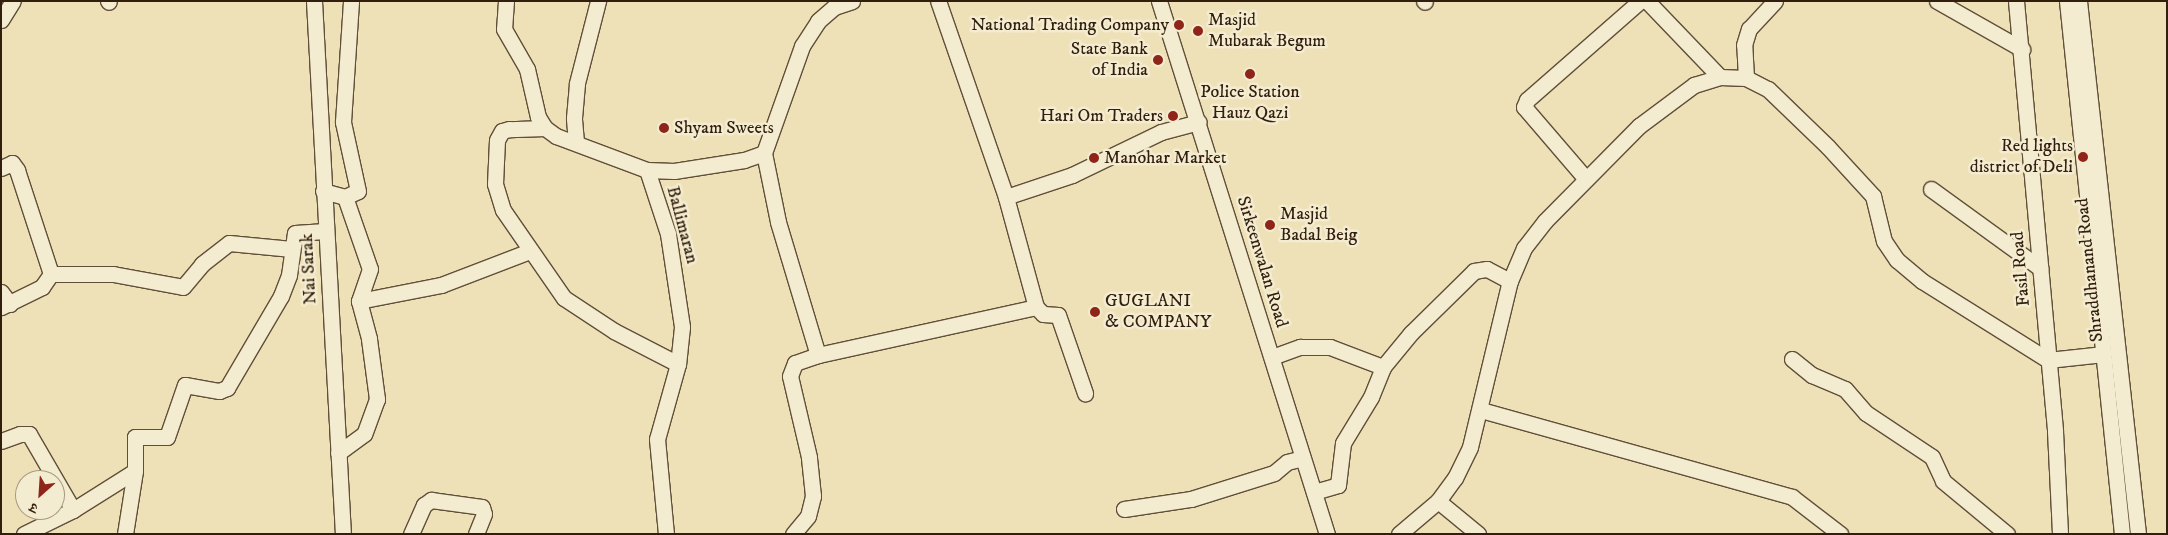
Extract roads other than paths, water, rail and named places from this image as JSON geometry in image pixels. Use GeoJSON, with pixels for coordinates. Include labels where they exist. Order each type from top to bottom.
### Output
{"type":"FeatureCollection","features":[{"type":"Feature","properties":{"kind":"street"},"geometry":{"type":"LineString","coordinates":[[1,20],[13,1]]}},
{"type":"Feature","properties":{"kind":"street","name":"Nai Sarak"},"geometry":{"type":"LineString","coordinates":[[314,1],[325,231],[343,534]]}},
{"type":"Feature","properties":{"kind":"street"},"geometry":{"type":"LineString","coordinates":[[323,190],[345,197],[358,191],[343,122],[351,1]]}},
{"type":"Feature","properties":{"kind":"street"},"geometry":{"type":"LineString","coordinates":[[506,1],[504,29],[527,69],[538,117],[545,128],[502,131],[494,151],[496,196],[530,251],[569,302],[614,331],[678,364]]}},
{"type":"Feature","properties":{"kind":"street"},"geometry":{"type":"LineString","coordinates":[[576,142],[574,118],[577,83],[598,1]]}},
{"type":"Feature","properties":{"kind":"street"},"geometry":{"type":"LineString","coordinates":[[818,355],[778,222],[764,153],[802,46],[818,21],[834,7],[852,1]]}},
{"type":"Feature","properties":{"kind":"street"},"geometry":{"type":"LineString","coordinates":[[938,1],[1006,197],[1036,307],[1042,314],[1058,315],[1085,394]]}},
{"type":"Feature","properties":{"kind":"street","name":"Sirkeenwalan Road"},"geometry":{"type":"LineString","coordinates":[[1160,1],[1327,534]]}},
{"type":"Feature","properties":{"kind":"street"},"geometry":{"type":"LineString","coordinates":[[1586,179],[1524,107],[1527,100],[1640,1]]}},
{"type":"Feature","properties":{"kind":"street"},"geometry":{"type":"LineString","coordinates":[[1647,1],[1720,77]]}},
{"type":"Feature","properties":{"kind":"street"},"geometry":{"type":"LineString","coordinates":[[1746,78],[1744,45],[1749,29],[1775,1]]}},
{"type":"Feature","properties":{"kind":"street"},"geometry":{"type":"LineString","coordinates":[[1938,1],[2022,49]]}},
{"type":"Feature","properties":{"kind":"street","name":"Fasil Road"},"geometry":{"type":"LineString","coordinates":[[2016,1],[2022,49],[2048,360],[2060,534]]}},
{"type":"Feature","properties":{"kind":"street","name":"Shraddhanand Road"},"geometry":{"type":"LineString","coordinates":[[2067,1],[2122,534]]}},
{"type":"Feature","properties":{"kind":"street","name":"Shraddhanand Road"},"geometry":{"type":"LineString","coordinates":[[2079,1],[2138,534]]}},
{"type":"Feature","properties":{"kind":"street"},"geometry":{"type":"LineString","coordinates":[[1399,534],[1438,501],[1455,478],[1470,447],[1481,410],[1510,281],[1524,248],[1545,221],[1639,126],[1694,85],[1720,77],[1746,78],[1768,89],[1873,196],[1884,241],[1898,260],[1966,311],[2048,360],[2104,354]]}},
{"type":"Feature","properties":{"kind":"street"},"geometry":{"type":"LineString","coordinates":[[1006,197],[1072,175],[1161,132],[1199,122]]}},
{"type":"Feature","properties":{"kind":"street","name":"Ballimaran"},"geometry":{"type":"LineString","coordinates":[[545,128],[556,136],[647,170],[668,234],[678,286],[682,327],[678,364],[657,439],[666,534]]}},
{"type":"Feature","properties":{"kind":"street"},"geometry":{"type":"LineString","coordinates":[[647,170],[674,171],[744,160],[764,153]]}},
{"type":"Feature","properties":{"kind":"street"},"geometry":{"type":"LineString","coordinates":[[1,168],[12,163],[17,170],[51,274]]}},
{"type":"Feature","properties":{"kind":"street"},"geometry":{"type":"LineString","coordinates":[[1931,190],[2040,268]]}},
{"type":"Feature","properties":{"kind":"street"},"geometry":{"type":"LineString","coordinates":[[338,453],[364,434],[377,399],[369,338],[359,300],[370,269],[345,197]]}},
{"type":"Feature","properties":{"kind":"street"},"geometry":{"type":"LineString","coordinates":[[125,534],[135,471],[135,438],[166,438],[182,388],[189,386],[218,391],[231,382],[281,296],[289,275],[293,236],[298,231],[325,231]]}},
{"type":"Feature","properties":{"kind":"street"},"geometry":{"type":"LineString","coordinates":[[51,274],[113,274],[183,287],[202,264],[229,243],[292,249]]}},
{"type":"Feature","properties":{"kind":"street"},"geometry":{"type":"LineString","coordinates":[[359,300],[441,285],[530,251]]}},
{"type":"Feature","properties":{"kind":"street"},"geometry":{"type":"LineString","coordinates":[[1314,492],[1338,485],[1343,443],[1371,397],[1383,368],[1411,333],[1474,271],[1487,269],[1510,281]]}},
{"type":"Feature","properties":{"kind":"street"},"geometry":{"type":"LineString","coordinates":[[4,301],[42,287],[51,274]]}},
{"type":"Feature","properties":{"kind":"street"},"geometry":{"type":"LineString","coordinates":[[793,534],[808,516],[812,479],[791,372],[795,364],[818,355],[1036,307]]}},
{"type":"Feature","properties":{"kind":"street"},"geometry":{"type":"LineString","coordinates":[[1272,357],[1300,347],[1330,347],[1383,368]]}},
{"type":"Feature","properties":{"kind":"street"},"geometry":{"type":"LineString","coordinates":[[1792,358],[1812,375],[1846,389],[1866,413],[1932,457],[1943,481],[2007,534]]}},
{"type":"Feature","properties":{"kind":"street"},"geometry":{"type":"LineString","coordinates":[[1481,410],[1792,497],[1840,534]]}},
{"type":"Feature","properties":{"kind":"street"},"geometry":{"type":"LineString","coordinates":[[1,441],[20,434],[29,434],[73,510]]}},
{"type":"Feature","properties":{"kind":"street"},"geometry":{"type":"LineString","coordinates":[[1124,509],[1191,499],[1274,473],[1287,462],[1303,458]]}},
{"type":"Feature","properties":{"kind":"street"},"geometry":{"type":"LineString","coordinates":[[24,534],[73,510],[135,471]]}},
{"type":"Feature","properties":{"kind":"street"},"geometry":{"type":"LineString","coordinates":[[411,534],[424,505],[431,500],[482,508],[484,514],[476,534]]}},
{"type":"Feature","properties":{"kind":"street"},"geometry":{"type":"LineString","coordinates":[[1438,501],[1478,534]]}},
{"type":"Feature","properties":{"kind":"place","name":"National Trading Company"},"geometry":{"type":"Point","coordinates":[1179,25]}},
{"type":"Feature","properties":{"kind":"place","name":"Masjid Mubarak Begum"},"geometry":{"type":"Point","coordinates":[1198,31]}},
{"type":"Feature","properties":{"kind":"place","name":"State Bank of India"},"geometry":{"type":"Point","coordinates":[1158,60]}},
{"type":"Feature","properties":{"kind":"place","name":"Police Station Hauz Qazi"},"geometry":{"type":"Point","coordinates":[1250,74]}},
{"type":"Feature","properties":{"kind":"place","name":"Hari Om Traders"},"geometry":{"type":"Point","coordinates":[1173,116]}},
{"type":"Feature","properties":{"kind":"place","name":"Shyam Sweets"},"geometry":{"type":"Point","coordinates":[664,128]}},
{"type":"Feature","properties":{"kind":"place","name":"Red lights district of Deli"},"geometry":{"type":"Point","coordinates":[2083,157]}},
{"type":"Feature","properties":{"kind":"place","name":"Manohar Market"},"geometry":{"type":"Point","coordinates":[1094,158]}},
{"type":"Feature","properties":{"kind":"place","name":"Masjid Badal Beig"},"geometry":{"type":"Point","coordinates":[1270,225]}},
{"type":"Feature","properties":{"kind":"place","name":"GUGLANI & COMPANY"},"geometry":{"type":"Point","coordinates":[1095,312]}}]}
